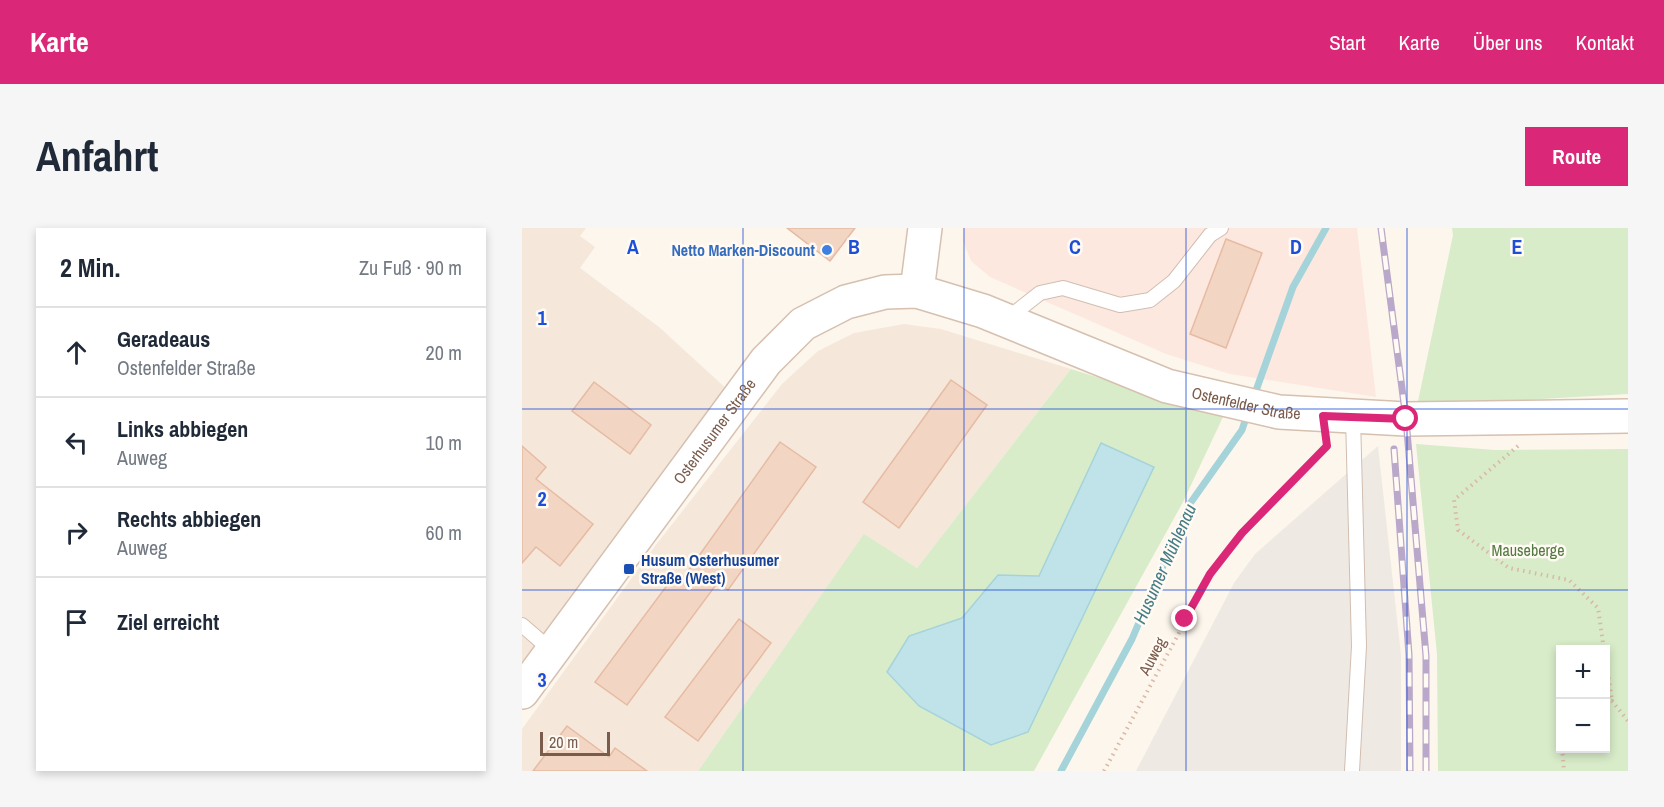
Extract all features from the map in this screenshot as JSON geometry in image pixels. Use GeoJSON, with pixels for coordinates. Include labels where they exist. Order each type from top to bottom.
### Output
{"type":"FeatureCollection","features":[{"type":"Feature","properties":{"kind":"main road"},"geometry":{"type":"LineString","coordinates":[[917,291],[925,228]]}},
{"type":"Feature","properties":{"kind":"main road","name":"Ostenfelder Straße"},"geometry":{"type":"LineString","coordinates":[[917,291],[1005,320],[1167,386],[1279,412],[1338,416],[1527,418],[1628,416]]}},
{"type":"Feature","properties":{"kind":"main road","name":"Osterhusumer Straße"},"geometry":{"type":"LineString","coordinates":[[522,692],[766,361],[803,324],[846,302],[885,292],[917,291]]}},
{"type":"Feature","properties":{"kind":"lane"},"geometry":{"type":"LineString","coordinates":[[1005,320],[1040,293],[1063,288],[1120,305],[1150,300],[1174,280],[1210,235],[1221,228]]}},
{"type":"Feature","properties":{"kind":"lane"},"geometry":{"type":"LineString","coordinates":[[1338,416],[1359,646],[1352,771]]}},
{"type":"Feature","properties":{"kind":"lane"},"geometry":{"type":"LineString","coordinates":[[522,625],[552,651]]}},
{"type":"Feature","properties":{"kind":"path","name":"Auweg"},"geometry":{"type":"LineString","coordinates":[[1104,771],[1210,574],[1242,533],[1327,446],[1338,416]]}},
{"type":"Feature","properties":{"kind":"path"},"geometry":{"type":"LineString","coordinates":[[1527,418],[1529,437],[1454,500],[1458,530],[1509,568],[1569,580],[1598,608],[1603,645]]}},
{"type":"Feature","properties":{"kind":"path"},"geometry":{"type":"LineString","coordinates":[[1610,689],[1612,701],[1628,721]]}},
{"type":"Feature","properties":{"kind":"path"},"geometry":{"type":"LineString","coordinates":[[1562,753],[1564,771]]}},
{"type":"Feature","properties":{"kind":"shaded area"},"geometry":{"type":"Polygon","coordinates":[[[522,228],[586,228],[580,236],[595,247],[580,268],[659,327],[731,393],[522,668],[522,228]]]}},
{"type":"Feature","properties":{"kind":"shaded area"},"geometry":{"type":"Polygon","coordinates":[[[964,228],[1357,228],[1376,397],[1230,374],[1166,354],[990,277],[971,261],[963,241],[964,228]]]}},
{"type":"Feature","properties":{"kind":"shaded area"},"geometry":{"type":"Polygon","coordinates":[[[904,324],[941,329],[1071,369],[917,568],[864,535],[698,771],[522,771],[522,729],[655,546],[782,384],[818,351],[854,333],[904,324]]]}},
{"type":"Feature","properties":{"kind":"shaded area"},"geometry":{"type":"Polygon","coordinates":[[[1378,446],[1401,655],[1401,771],[1136,771],[1234,583],[1255,554],[1378,446]]]}},
{"type":"Feature","properties":{"kind":"green space"},"geometry":{"type":"Polygon","coordinates":[[[1452,228],[1628,228],[1628,394],[1417,406],[1453,235],[1452,228]]]}},
{"type":"Feature","properties":{"kind":"green space"},"geometry":{"type":"Polygon","coordinates":[[[1071,369],[1223,417],[1183,502],[1034,771],[698,771],[864,534],[917,568],[1071,369]],[[1101,443],[1039,576],[998,575],[962,618],[910,636],[991,745],[1101,443]]]}},
{"type":"Feature","properties":{"kind":"green space","name":"Mauseberge"},"geometry":{"type":"Polygon","coordinates":[[[1416,444],[1495,450],[1628,449],[1628,771],[1438,771],[1437,654],[1416,444]]]}},
{"type":"Feature","properties":{"kind":"water"},"geometry":{"type":"Polygon","coordinates":[[[1101,443],[1154,467],[1028,732],[991,745],[919,706],[887,672],[909,636],[962,618],[998,575],[1039,576],[1101,443]]]}},
{"type":"Feature","properties":{"kind":"building","name":"Netto Marken-Discount"},"geometry":{"type":"Polygon","coordinates":[[[787,228],[855,228],[830,261],[787,228]]]}},
{"type":"Feature","properties":{"kind":"building"},"geometry":{"type":"Polygon","coordinates":[[[1226,239],[1262,253],[1226,348],[1190,334],[1226,239]]]}},
{"type":"Feature","properties":{"kind":"building"},"geometry":{"type":"Polygon","coordinates":[[[951,380],[987,405],[899,528],[863,502],[951,380]]]}},
{"type":"Feature","properties":{"kind":"building"},"geometry":{"type":"Polygon","coordinates":[[[594,382],[651,425],[630,454],[572,411],[594,382]]]}},
{"type":"Feature","properties":{"kind":"building"},"geometry":{"type":"Polygon","coordinates":[[[780,442],[816,467],[728,590],[718,582],[627,705],[595,682],[674,576],[681,581],[780,442]]]}},
{"type":"Feature","properties":{"kind":"building"},"geometry":{"type":"Polygon","coordinates":[[[522,446],[546,467],[536,479],[593,524],[560,566],[536,547],[522,563],[522,446]]]}},
{"type":"Feature","properties":{"kind":"building"},"geometry":{"type":"Polygon","coordinates":[[[739,619],[771,643],[698,741],[665,717],[739,619]]]}},
{"type":"Feature","properties":{"kind":"building"},"geometry":{"type":"Polygon","coordinates":[[[567,726],[609,757],[615,748],[647,771],[533,771],[567,726]]]}},
{"type":"Feature","properties":{"kind":"waterway","name":"Husumer Mühlenau"},"geometry":{"type":"LineString","coordinates":[[1253,399],[1293,287],[1326,228]]}},
{"type":"Feature","properties":{"kind":"waterway","name":"Husumer Mühlenau"},"geometry":{"type":"LineString","coordinates":[[1061,771],[1132,639],[1189,505],[1242,430],[1247,415]]}},
{"type":"Feature","properties":{"kind":"railway"},"geometry":{"type":"LineString","coordinates":[[1381,228],[1406,419],[1426,656],[1426,771]]}},
{"type":"Feature","properties":{"kind":"railway"},"geometry":{"type":"LineString","coordinates":[[1394,449],[1409,655],[1410,771]]}},
{"type":"Feature","properties":{"kind":"place","name":"Netto Marken-Discount"},"geometry":{"type":"Point","coordinates":[827,250]}},
{"type":"Feature","properties":{"kind":"place","name":"Husum Osterhusumer Straße (West)"},"geometry":{"type":"Point","coordinates":[629,569]}},
{"type":"Feature","properties":{"kind":"route"},"geometry":{"type":"LineString","coordinates":[[1185,619],[1210,574],[1242,533],[1327,446],[1323,416],[1406,419]]}}]}
